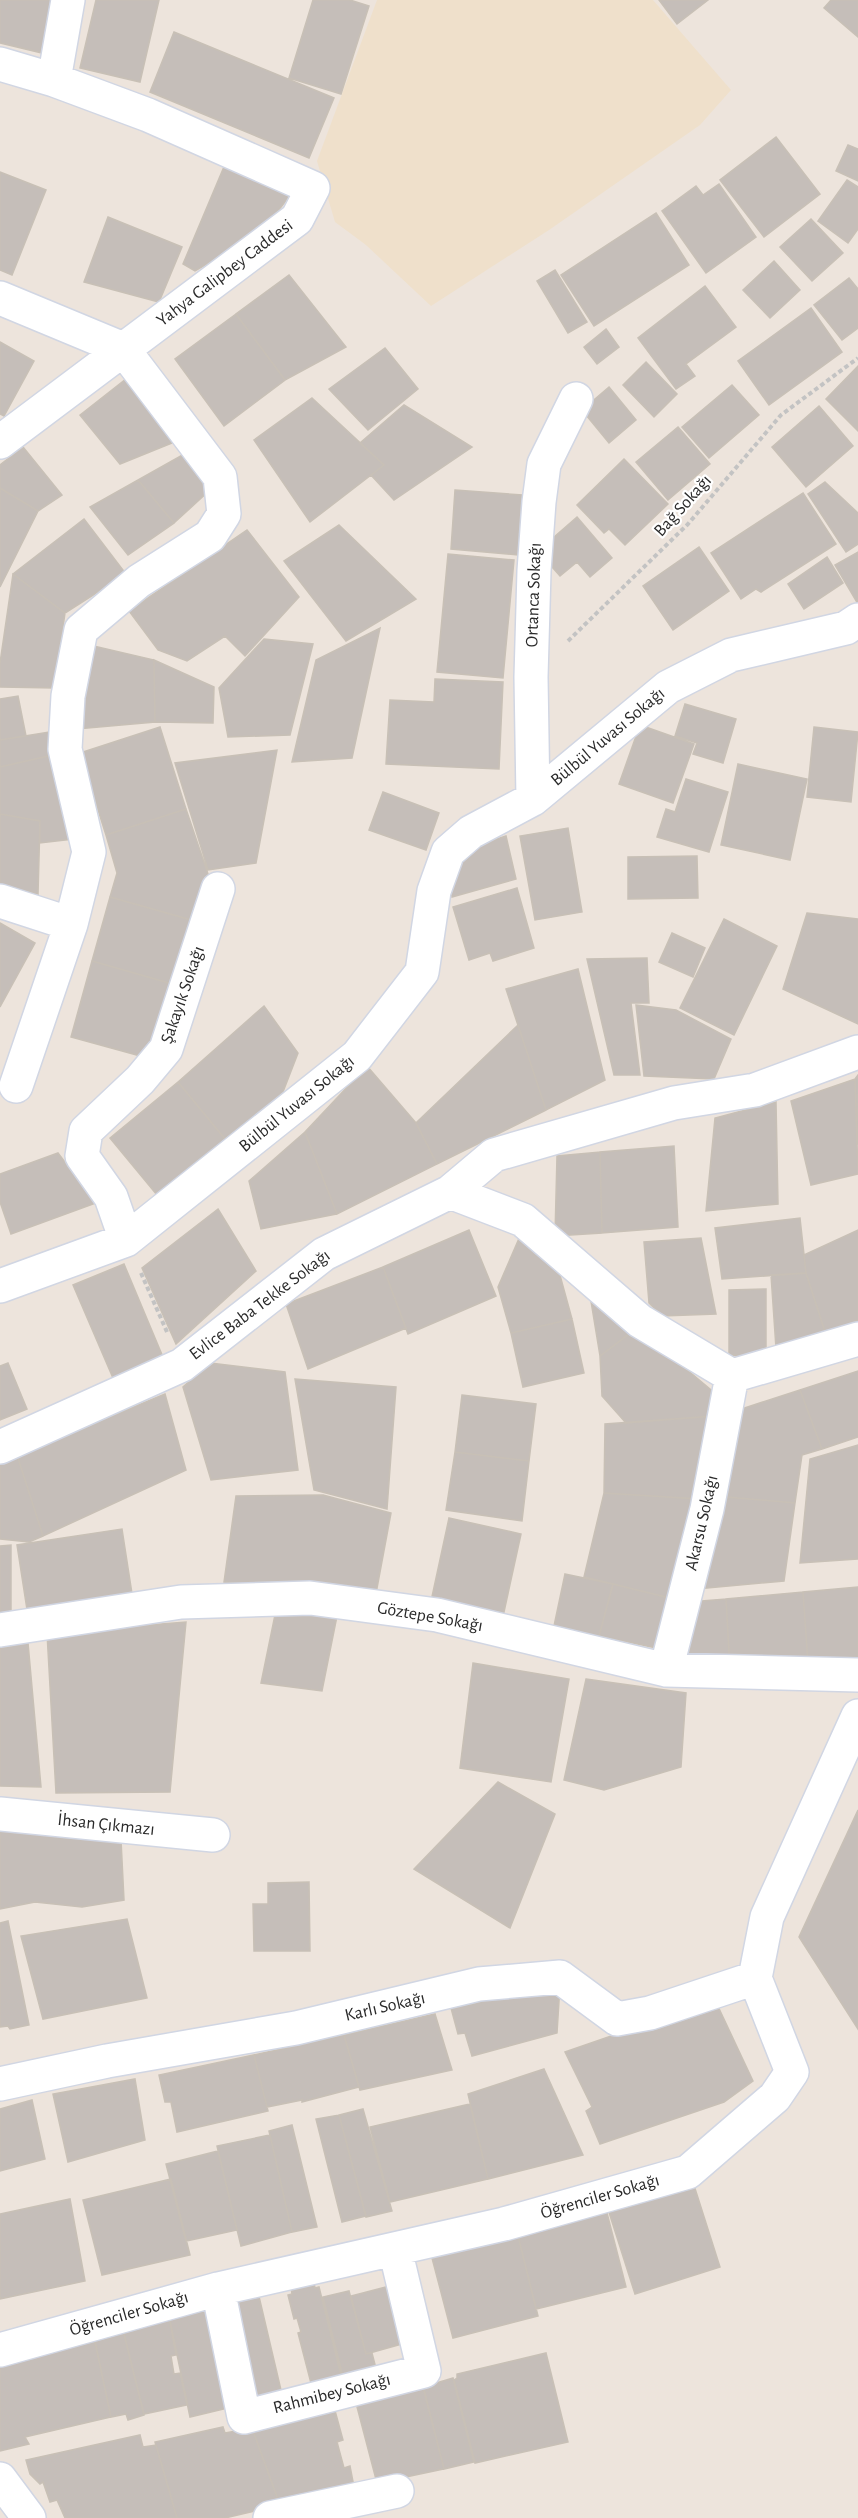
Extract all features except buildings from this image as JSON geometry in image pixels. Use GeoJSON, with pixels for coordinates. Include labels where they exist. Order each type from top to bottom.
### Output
{"type":"FeatureCollection","features":[{"type":"Feature","properties":{"kind":"street"},"geometry":{"type":"LineString","coordinates":[[54,80],[68,0]]}},
{"type":"Feature","properties":{"kind":"street","name":"Yahya Galipbey Caddesi"},"geometry":{"type":"LineString","coordinates":[[0,64],[54,80],[148,115],[313,188],[297,219],[0,442]]}},
{"type":"Feature","properties":{"kind":"street"},"geometry":{"type":"LineString","coordinates":[[0,298],[123,349],[220,477],[224,514],[210,536],[139,581],[81,630],[68,696],[65,749],[89,852],[71,924],[16,1086]]}},
{"type":"Feature","properties":{"kind":"street","name":"Ortanca Sokağı"},"geometry":{"type":"LineString","coordinates":[[533,799],[531,677],[534,571],[544,464],[576,399]]}},
{"type":"Feature","properties":{"kind":"street","name":"Bülbül Yuvası Sokağı"},"geometry":{"type":"LineString","coordinates":[[0,1286],[126,1240],[357,1056],[422,972],[434,891],[448,852],[471,832],[533,799],[668,687],[731,655],[846,628],[858,620]]}},
{"type":"Feature","properties":{"kind":"street","name":"Şakayık Sokağı"},"geometry":{"type":"LineString","coordinates":[[126,1240],[111,1197],[82,1156],[86,1131],[140,1080],[166,1049],[218,889]]}},
{"type":"Feature","properties":{"kind":"street"},"geometry":{"type":"LineString","coordinates":[[0,901],[71,924]]}},
{"type":"Feature","properties":{"kind":"street","name":"Evlice Baba Tekke Sokağı"},"geometry":{"type":"LineString","coordinates":[[0,1447],[182,1365],[324,1254],[450,1192],[494,1155],[674,1103],[755,1090],[858,1052]]}},
{"type":"Feature","properties":{"kind":"street"},"geometry":{"type":"LineString","coordinates":[[450,1192],[523,1220],[640,1321],[732,1376],[858,1338]]}},
{"type":"Feature","properties":{"kind":"street","name":"Akarsu Sokağı"},"geometry":{"type":"LineString","coordinates":[[666,1670],[707,1509],[732,1376]]}},
{"type":"Feature","properties":{"kind":"street","name":"Göztepe Sokağı"},"geometry":{"type":"LineString","coordinates":[[0,1630],[181,1602],[310,1598],[437,1615],[666,1670],[858,1675]]}},
{"type":"Feature","properties":{"kind":"street"},"geometry":{"type":"LineString","coordinates":[[755,1978],[767,1917],[858,1716]]}},
{"type":"Feature","properties":{"kind":"street","name":"İhsan Çıkmazı"},"geometry":{"type":"LineString","coordinates":[[0,1814],[213,1835]]}},
{"type":"Feature","properties":{"kind":"street","name":"Karlı Sokağı"},"geometry":{"type":"LineString","coordinates":[[0,2084],[107,2061],[296,2028],[479,1984],[560,1977],[617,2019],[651,2013],[755,1978]]}},
{"type":"Feature","properties":{"kind":"street","name":"Öğrenciler Sokağı"},"geometry":{"type":"LineString","coordinates":[[0,2350],[218,2289],[504,2224],[688,2172],[775,2097],[792,2072],[755,1978]]}},
{"type":"Feature","properties":{"kind":"street","name":"Rahmibey Sokağı"},"geometry":{"type":"LineString","coordinates":[[218,2289],[244,2417],[424,2371],[395,2249]]}},
{"type":"Feature","properties":{"kind":"street"},"geometry":{"type":"LineString","coordinates":[[0,2479],[28,2518]]}},
{"type":"Feature","properties":{"kind":"street"},"geometry":{"type":"LineString","coordinates":[[270,2518],[397,2491]]}},
{"type":"Feature","properties":{"kind":"path","name":"Bağ Sokağı"},"geometry":{"type":"LineString","coordinates":[[531,677],[687,524],[781,415],[858,358]]}},
{"type":"Feature","properties":{"kind":"path"},"geometry":{"type":"LineString","coordinates":[[126,1240],[182,1365]]}},
{"type":"Feature","properties":{"kind":"shaded area"},"geometry":{"type":"Polygon","coordinates":[[[377,0],[653,0],[731,90],[700,125],[549,230],[431,306],[366,245],[335,222],[317,161],[377,0]]]}}]}
